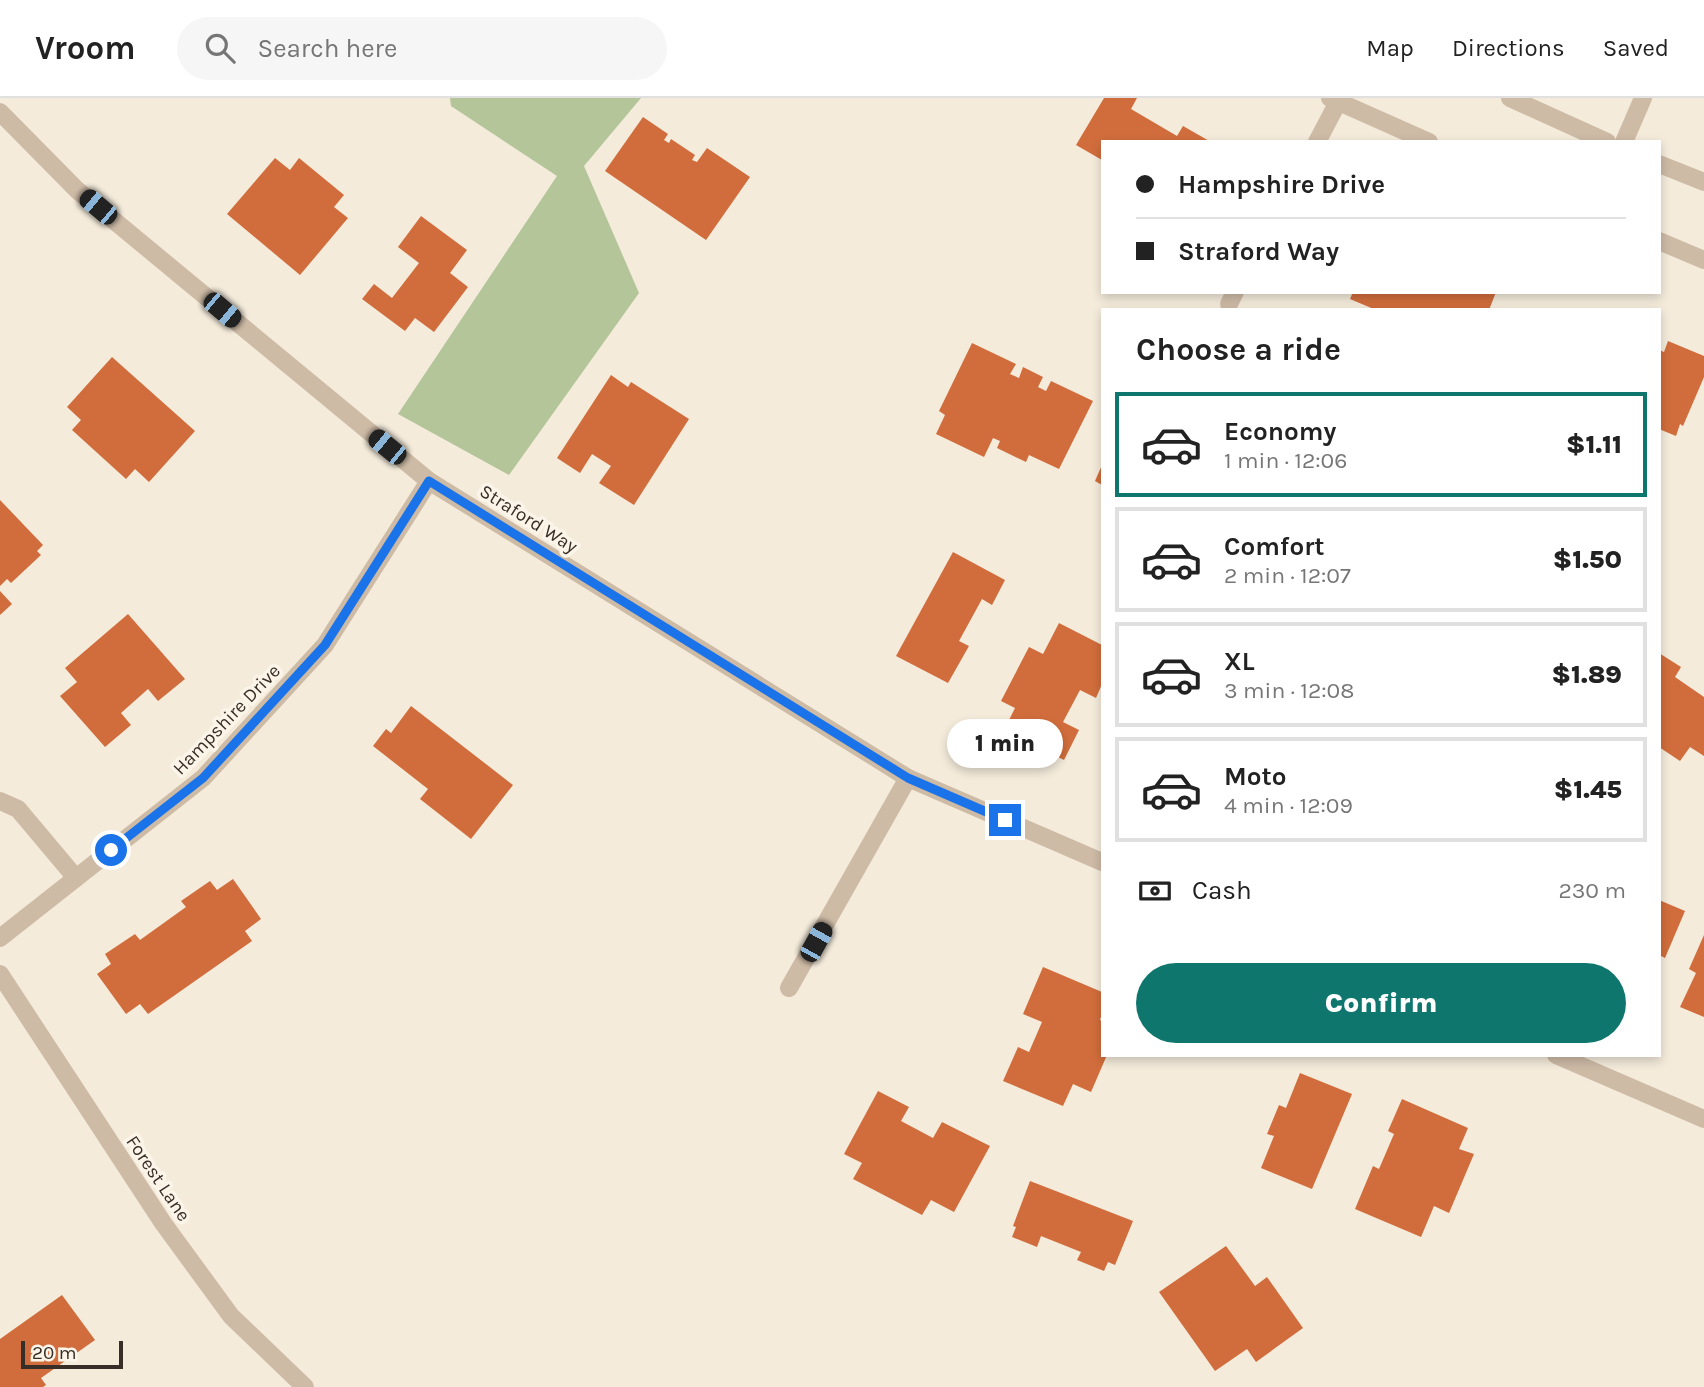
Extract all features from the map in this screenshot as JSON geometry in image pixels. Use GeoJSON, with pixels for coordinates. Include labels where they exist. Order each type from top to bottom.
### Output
{"type":"FeatureCollection","features":[{"type":"Feature","properties":{"kind":"street"},"geometry":{"type":"LineString","coordinates":[[1510,98],[1603,140]]}},
{"type":"Feature","properties":{"kind":"street"},"geometry":{"type":"LineString","coordinates":[[1625,140],[1643,98]]}},
{"type":"Feature","properties":{"kind":"street"},"geometry":{"type":"LineString","coordinates":[[1318,140],[1334,100],[1424,140]]}},
{"type":"Feature","properties":{"kind":"street","name":"Straford Way"},"geometry":{"type":"LineString","coordinates":[[0,112],[77,190],[429,481],[908,778],[1101,862]]}},
{"type":"Feature","properties":{"kind":"street"},"geometry":{"type":"LineString","coordinates":[[1661,165],[1704,182]]}},
{"type":"Feature","properties":{"kind":"street"},"geometry":{"type":"LineString","coordinates":[[1661,242],[1704,260]]}},
{"type":"Feature","properties":{"kind":"street","name":"Hampshire Drive"},"geometry":{"type":"LineString","coordinates":[[0,938],[203,778],[325,645],[429,481]]}},
{"type":"Feature","properties":{"kind":"street"},"geometry":{"type":"LineString","coordinates":[[789,988],[908,778]]}},
{"type":"Feature","properties":{"kind":"street"},"geometry":{"type":"LineString","coordinates":[[0,801],[18,809],[76,878]]}},
{"type":"Feature","properties":{"kind":"street","name":"Forest Lane"},"geometry":{"type":"LineString","coordinates":[[0,974],[163,1223],[231,1316],[305,1387]]}},
{"type":"Feature","properties":{"kind":"street"},"geometry":{"type":"LineString","coordinates":[[1561,1057],[1704,1119]]}},
{"type":"Feature","properties":{"kind":"green space"},"geometry":{"type":"Polygon","coordinates":[[[450,98],[641,98],[584,166],[639,293],[509,475],[398,414],[557,176],[451,106],[450,98]]]}},
{"type":"Feature","properties":{"kind":"building"},"geometry":{"type":"Polygon","coordinates":[[[1104,98],[1137,98],[1131,109],[1177,136],[1183,126],[1208,140],[1101,140],[1101,159],[1076,145],[1104,98]]]}},
{"type":"Feature","properties":{"kind":"building"},"geometry":{"type":"Polygon","coordinates":[[[643,117],[668,134],[664,140],[669,143],[671,139],[695,155],[692,160],[697,162],[707,148],[750,177],[706,240],[605,171],[643,117]]]}},
{"type":"Feature","properties":{"kind":"building"},"geometry":{"type":"Polygon","coordinates":[[[275,158],[290,170],[299,158],[344,195],[334,207],[348,218],[300,275],[227,214],[275,158]]]}},
{"type":"Feature","properties":{"kind":"building"},"geometry":{"type":"Polygon","coordinates":[[[421,216],[467,250],[450,273],[468,287],[434,332],[415,318],[405,331],[362,299],[374,284],[392,298],[419,263],[398,247],[421,216]]]}},
{"type":"Feature","properties":{"kind":"building"},"geometry":{"type":"Polygon","coordinates":[[[1352,294],[1495,294],[1490,308],[1371,308],[1350,299],[1352,294]]]}},
{"type":"Feature","properties":{"kind":"building"},"geometry":{"type":"Polygon","coordinates":[[[1668,341],[1704,356],[1704,377],[1676,436],[1661,430],[1661,351],[1664,352],[1668,341]]]}},
{"type":"Feature","properties":{"kind":"building"},"geometry":{"type":"Polygon","coordinates":[[[972,343],[1016,364],[1010,374],[1019,378],[1023,367],[1043,377],[1038,387],[1046,391],[1051,381],[1093,401],[1059,469],[1029,455],[1026,462],[997,448],[1000,441],[993,438],[984,457],[936,434],[945,415],[939,411],[972,343]]]}},
{"type":"Feature","properties":{"kind":"building"},"geometry":{"type":"Polygon","coordinates":[[[112,357],[195,431],[149,482],[135,469],[126,479],[72,430],[81,420],[67,407],[112,357]]]}},
{"type":"Feature","properties":{"kind":"building"},"geometry":{"type":"Polygon","coordinates":[[[611,375],[628,387],[631,382],[689,419],[634,505],[599,483],[611,466],[592,454],[580,473],[557,458],[611,375]]]}},
{"type":"Feature","properties":{"kind":"building"},"geometry":{"type":"Polygon","coordinates":[[[1101,467],[1101,484],[1095,481],[1101,467]]]}},
{"type":"Feature","properties":{"kind":"building"},"geometry":{"type":"Polygon","coordinates":[[[0,500],[43,545],[37,551],[41,555],[11,583],[7,579],[0,586],[0,500]]]}},
{"type":"Feature","properties":{"kind":"building"},"geometry":{"type":"Polygon","coordinates":[[[953,552],[1005,580],[992,605],[982,599],[959,641],[969,646],[948,683],[896,656],[953,552]]]}},
{"type":"Feature","properties":{"kind":"building"},"geometry":{"type":"Polygon","coordinates":[[[0,591],[12,604],[0,615],[0,591]]]}},
{"type":"Feature","properties":{"kind":"building"},"geometry":{"type":"Polygon","coordinates":[[[128,614],[185,679],[158,701],[148,689],[121,713],[131,725],[105,747],[60,696],[77,682],[65,668],[128,614]]]}},
{"type":"Feature","properties":{"kind":"building"},"geometry":{"type":"Polygon","coordinates":[[[1059,623],[1101,644],[1101,686],[1096,698],[1080,690],[1063,722],[1079,730],[1064,760],[1004,730],[1015,708],[1001,701],[1029,647],[1043,654],[1059,623]]]}},
{"type":"Feature","properties":{"kind":"building"},"geometry":{"type":"Polygon","coordinates":[[[1661,654],[1681,667],[1675,677],[1704,697],[1704,756],[1690,747],[1680,761],[1661,748],[1661,654]]]}},
{"type":"Feature","properties":{"kind":"building"},"geometry":{"type":"Polygon","coordinates":[[[411,706],[513,785],[471,839],[420,799],[428,789],[373,746],[386,729],[391,733],[411,706]]]}},
{"type":"Feature","properties":{"kind":"building"},"geometry":{"type":"Polygon","coordinates":[[[233,879],[261,919],[245,931],[252,941],[148,1014],[140,1004],[126,1014],[97,974],[111,964],[105,954],[135,934],[140,940],[186,907],[181,901],[210,881],[217,890],[233,879]]]}},
{"type":"Feature","properties":{"kind":"building"},"geometry":{"type":"Polygon","coordinates":[[[1661,901],[1685,911],[1665,958],[1661,956],[1661,901]]]}},
{"type":"Feature","properties":{"kind":"building"},"geometry":{"type":"Polygon","coordinates":[[[1704,935],[1704,1017],[1680,1007],[1696,973],[1689,969],[1704,935]]]}},
{"type":"Feature","properties":{"kind":"building"},"geometry":{"type":"Polygon","coordinates":[[[1043,967],[1101,992],[1101,1057],[1106,1057],[1091,1092],[1073,1084],[1063,1106],[1003,1081],[1018,1047],[1029,1052],[1042,1022],[1023,1014],[1043,967]]]}},
{"type":"Feature","properties":{"kind":"building"},"geometry":{"type":"Polygon","coordinates":[[[1300,1073],[1352,1094],[1312,1189],[1261,1168],[1274,1136],[1267,1134],[1279,1105],[1286,1108],[1300,1073]]]}},
{"type":"Feature","properties":{"kind":"building"},"geometry":{"type":"Polygon","coordinates":[[[878,1091],[909,1107],[901,1121],[933,1138],[942,1122],[990,1146],[954,1212],[931,1200],[922,1215],[853,1179],[862,1163],[844,1154],[878,1091]]]}},
{"type":"Feature","properties":{"kind":"building"},"geometry":{"type":"Polygon","coordinates":[[[1402,1099],[1468,1128],[1459,1149],[1474,1154],[1449,1213],[1434,1206],[1421,1237],[1355,1209],[1373,1166],[1379,1169],[1394,1134],[1388,1131],[1402,1099]]]}},
{"type":"Feature","properties":{"kind":"building"},"geometry":{"type":"Polygon","coordinates":[[[1030,1181],[1133,1221],[1115,1265],[1108,1262],[1104,1271],[1077,1260],[1081,1252],[1041,1236],[1037,1247],[1012,1237],[1016,1227],[1013,1226],[1030,1181]]]}},
{"type":"Feature","properties":{"kind":"building"},"geometry":{"type":"Polygon","coordinates":[[[1226,1246],[1255,1286],[1267,1277],[1303,1328],[1256,1362],[1247,1349],[1215,1371],[1159,1292],[1226,1246]]]}},
{"type":"Feature","properties":{"kind":"building"},"geometry":{"type":"Polygon","coordinates":[[[62,1295],[95,1340],[41,1378],[46,1385],[43,1387],[0,1387],[0,1339],[62,1295]]]}},
{"type":"Feature","properties":{"kind":"route"},"geometry":{"type":"LineString","coordinates":[[111,850],[203,778],[325,645],[429,481],[908,778],[1005,820]]}}]}
